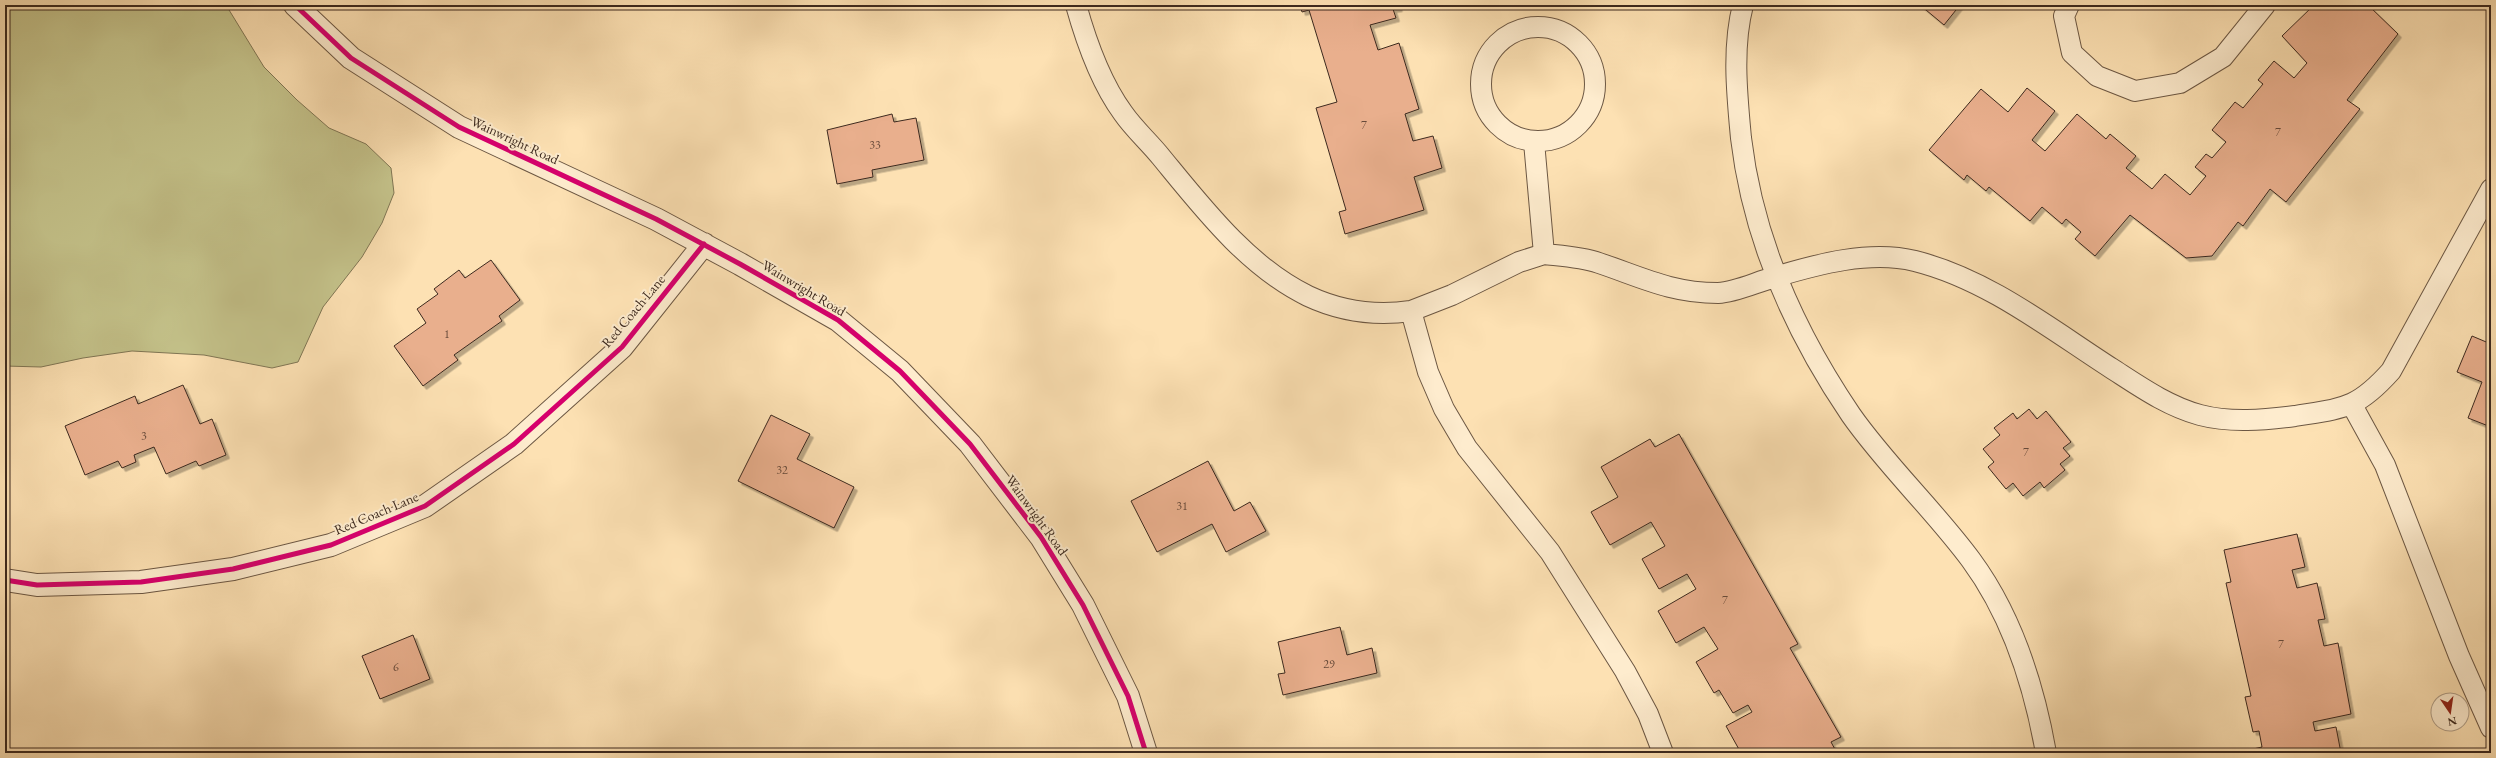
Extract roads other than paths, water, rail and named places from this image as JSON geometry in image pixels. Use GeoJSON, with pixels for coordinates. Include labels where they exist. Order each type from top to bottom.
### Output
{"type":"FeatureCollection","features":[{"type":"Feature","properties":{"kind":"street","name":"Wainwright Road"},"geometry":{"type":"LineString","coordinates":[[295,5],[351,58],[459,127],[656,219],[704,244],[838,320],[900,371],[970,444],[1041,537],[1084,605],[1128,696],[1146,753]]}},
{"type":"Feature","properties":{"kind":"street","name":"Red Coach Lane"},"geometry":{"type":"LineString","coordinates":[[5,580],[37,585],[141,582],[234,569],[331,545],[425,506],[514,444],[622,347],[704,244]]}},
{"type":"Feature","properties":{"kind":"lane"},"geometry":{"type":"LineString","coordinates":[[1076,5],[1103,78],[1123,113],[1213,220],[1273,275],[1308,296],[1348,310],[1386,314],[1411,311],[1452,295],[1519,262],[1544,254],[1596,262],[1656,284],[1687,292],[1721,293],[1775,276],[1844,260],[1882,257],[1914,261],[1958,276],[2008,301],[2153,396],[2200,415],[2233,420],[2269,420],[2352,405],[2372,392],[2391,371],[2491,189]]}},
{"type":"Feature","properties":{"kind":"lane"},"geometry":{"type":"LineString","coordinates":[[1743,5],[1739,21],[1737,98],[1745,172],[1754,211],[1775,276],[1793,319],[1819,366],[1853,417],[1972,561],[2002,611],[2022,656],[2037,702],[2046,753]]}},
{"type":"Feature","properties":{"kind":"lane"},"geometry":{"type":"LineString","coordinates":[[2070,5],[2064,16],[2072,53],[2097,76],[2135,91],[2180,83],[2223,57],[2259,7]]}},
{"type":"Feature","properties":{"kind":"lane"},"geometry":{"type":"LineString","coordinates":[[1534,27],[1552,29],[1572,38],[1584,49],[1594,68],[1596,86],[1590,108],[1584,120],[1571,132],[1555,139],[1534,142],[1506,133],[1490,117],[1482,98],[1481,76],[1487,57],[1495,45],[1510,33],[1534,27]]}},
{"type":"Feature","properties":{"kind":"lane"},"geometry":{"type":"LineString","coordinates":[[1534,142],[1544,254]]}},
{"type":"Feature","properties":{"kind":"lane"},"geometry":{"type":"LineString","coordinates":[[1411,311],[1428,372],[1444,409],[1467,448],[1550,552],[1625,671],[1648,714],[1663,753]]}},
{"type":"Feature","properties":{"kind":"lane"},"geometry":{"type":"LineString","coordinates":[[2352,405],[2385,465],[2459,656],[2491,728]]}}]}
